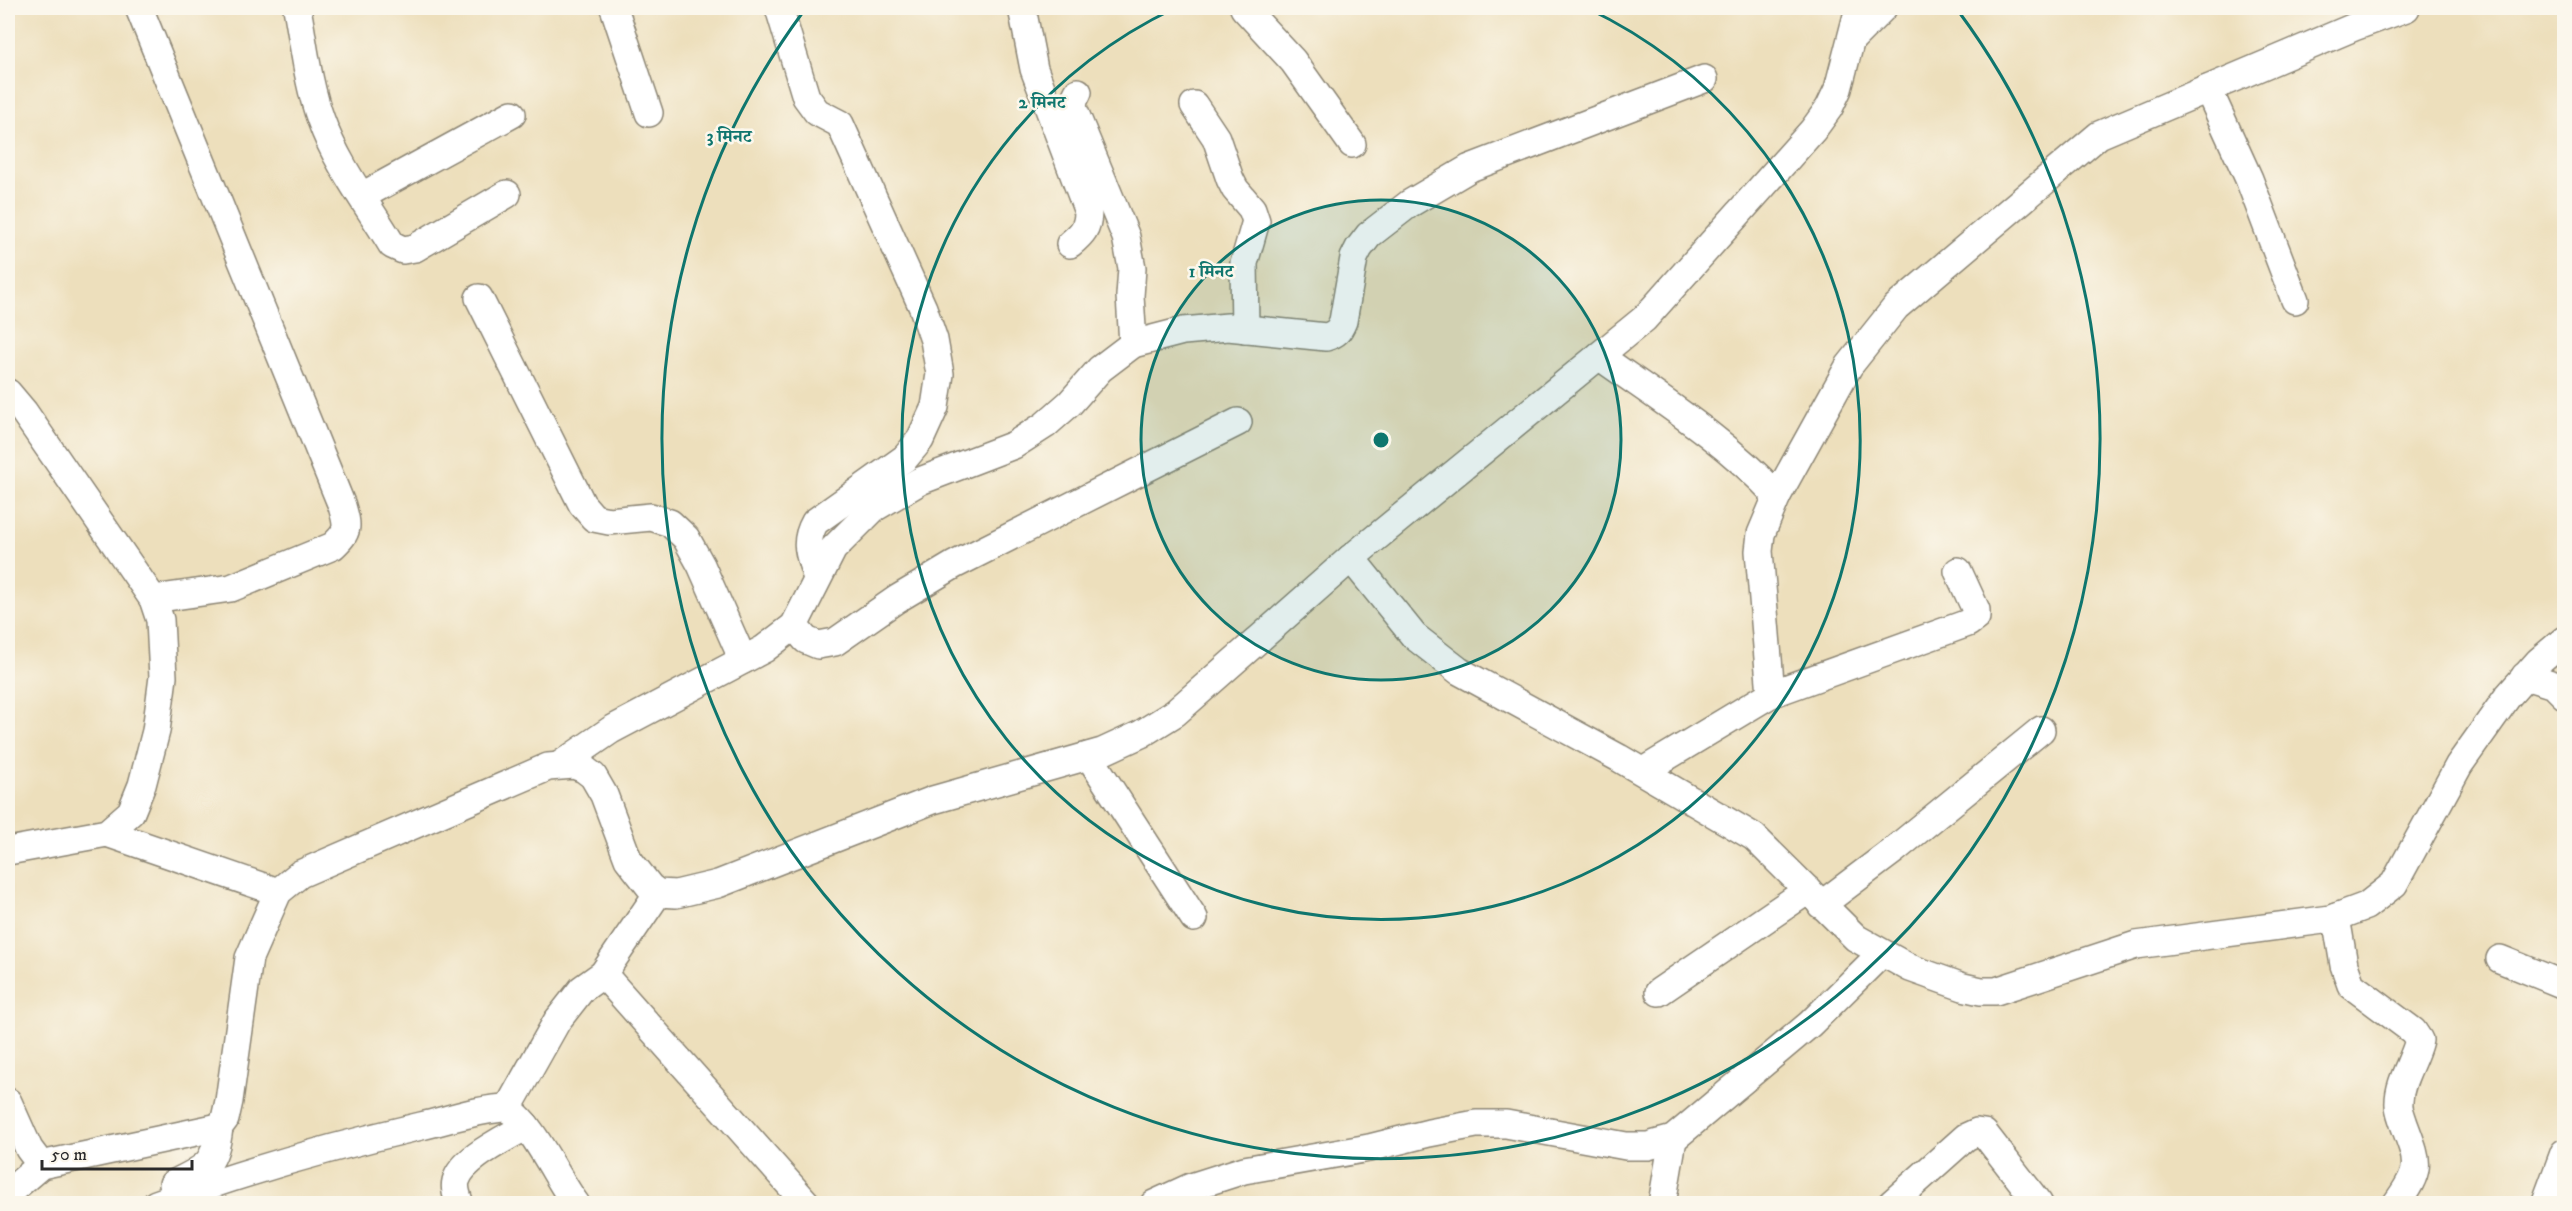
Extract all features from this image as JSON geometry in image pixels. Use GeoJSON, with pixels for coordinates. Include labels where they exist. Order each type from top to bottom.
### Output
{"type":"FeatureCollection","features":[{"type":"Feature","properties":{"kind":"street"},"geometry":{"type":"LineString","coordinates":[[139,8],[342,506],[347,525],[344,535],[333,546],[231,588],[153,599]]}},
{"type":"Feature","properties":{"kind":"street"},"geometry":{"type":"LineString","coordinates":[[297,8],[314,96],[322,122],[362,196],[392,245],[403,250],[415,248],[507,194]]}},
{"type":"Feature","properties":{"kind":"street"},"geometry":{"type":"LineString","coordinates":[[614,8],[649,113]]}},
{"type":"Feature","properties":{"kind":"street"},"geometry":{"type":"LineString","coordinates":[[779,8],[806,97],[817,112],[840,124],[923,308],[934,340],[940,374],[934,407],[920,440],[904,458],[815,522],[808,535],[809,550],[818,579]]}},
{"type":"Feature","properties":{"kind":"street"},"geometry":{"type":"LineString","coordinates":[[1022,8],[1034,69],[1088,212],[1088,225],[1082,235],[1070,244]]}},
{"type":"Feature","properties":{"kind":"street"},"geometry":{"type":"LineString","coordinates":[[1244,8],[1293,61],[1352,144]]}},
{"type":"Feature","properties":{"kind":"street"},"geometry":{"type":"LineString","coordinates":[[138,1203],[202,1168],[212,1160],[219,1127],[225,1119],[229,1101],[249,958],[278,892],[300,874],[548,767],[560,765],[584,769],[593,776],[604,795],[628,859],[650,887],[658,893],[676,894],[718,884],[933,800],[1089,756],[1141,734],[1175,713],[1351,558],[1644,319],[1813,130],[1829,108],[1838,89],[1859,8]]}},
{"type":"Feature","properties":{"kind":"street"},"geometry":{"type":"LineString","coordinates":[[1851,40],[1883,8]]}},
{"type":"Feature","properties":{"kind":"street"},"geometry":{"type":"LineString","coordinates":[[1771,694],[1759,551],[1761,534],[1777,496],[1849,366],[1896,307],[2099,135],[2406,8]]}},
{"type":"Feature","properties":{"kind":"street"},"geometry":{"type":"LineString","coordinates":[[560,765],[611,730],[764,649],[794,626],[833,549],[874,508],[920,481],[1014,445],[1045,425],[1070,403],[1100,369],[1133,344],[1183,331],[1228,327],[1326,337],[1334,335],[1339,331],[1343,321],[1354,258],[1359,248],[1369,235],[1409,204],[1470,168],[1528,144],[1704,79]]}},
{"type":"Feature","properties":{"kind":"street"},"geometry":{"type":"LineString","coordinates":[[2208,89],[2249,179],[2295,300]]}},
{"type":"Feature","properties":{"kind":"street"},"geometry":{"type":"LineString","coordinates":[[1078,92],[1073,108],[1126,237],[1132,268],[1130,296],[1133,344]]}},
{"type":"Feature","properties":{"kind":"street"},"geometry":{"type":"LineString","coordinates":[[1194,105],[1216,138],[1234,189],[1255,215],[1256,221],[1244,263],[1245,329]]}},
{"type":"Feature","properties":{"kind":"street"},"geometry":{"type":"LineString","coordinates":[[362,196],[512,114]]}},
{"type":"Feature","properties":{"kind":"street"},"geometry":{"type":"LineString","coordinates":[[479,298],[582,504],[594,518],[609,521],[651,517],[670,523],[686,538],[743,660]]}},
{"type":"Feature","properties":{"kind":"street"},"geometry":{"type":"LineString","coordinates":[[1599,357],[1717,439],[1750,467],[1777,496]]}},
{"type":"Feature","properties":{"kind":"street"},"geometry":{"type":"LineString","coordinates":[[8,393],[24,412],[153,599],[160,620],[163,642],[163,677],[156,731],[142,785],[131,812],[106,833]]}},
{"type":"Feature","properties":{"kind":"street"},"geometry":{"type":"LineString","coordinates":[[794,626],[807,640],[818,645],[835,642],[897,599],[954,565],[1238,422]]}},
{"type":"Feature","properties":{"kind":"street"},"geometry":{"type":"LineString","coordinates":[[1351,558],[1414,636],[1459,671],[1643,771],[1754,837],[1856,938],[1881,954],[1910,969],[1981,991],[1996,991],[2136,945],[2336,917],[2366,906],[2394,884],[2463,758],[2508,696],[2525,676],[2565,640]]}},
{"type":"Feature","properties":{"kind":"street"},"geometry":{"type":"LineString","coordinates":[[1643,771],[1771,694],[1968,623],[1976,617],[1976,610],[1958,571]]}},
{"type":"Feature","properties":{"kind":"street"},"geometry":{"type":"LineString","coordinates":[[2525,676],[2554,685],[2565,695]]}},
{"type":"Feature","properties":{"kind":"street"},"geometry":{"type":"LineString","coordinates":[[1659,992],[1893,850],[2041,730]]}},
{"type":"Feature","properties":{"kind":"street"},"geometry":{"type":"LineString","coordinates":[[1089,756],[1194,918]]}},
{"type":"Feature","properties":{"kind":"street"},"geometry":{"type":"LineString","coordinates":[[8,851],[106,833],[278,892]]}},
{"type":"Feature","properties":{"kind":"street"},"geometry":{"type":"LineString","coordinates":[[460,1203],[455,1190],[459,1173],[517,1117],[556,1021],[582,989],[603,974],[658,893]]}},
{"type":"Feature","properties":{"kind":"street"},"geometry":{"type":"LineString","coordinates":[[2336,917],[2345,972],[2351,985],[2413,1031],[2419,1040],[2402,1086],[2398,1104],[2414,1152],[2416,1172],[2412,1182],[2396,1203]]}},
{"type":"Feature","properties":{"kind":"street"},"geometry":{"type":"LineString","coordinates":[[1154,1203],[1191,1187],[1244,1170],[1369,1148],[1476,1124],[1506,1124],[1626,1146],[1648,1146],[1673,1139],[1810,1024],[1881,954]]}},
{"type":"Feature","properties":{"kind":"street"},"geometry":{"type":"LineString","coordinates":[[2500,959],[2565,985]]}},
{"type":"Feature","properties":{"kind":"street"},"geometry":{"type":"LineString","coordinates":[[603,974],[807,1203]]}},
{"type":"Feature","properties":{"kind":"street"},"geometry":{"type":"LineString","coordinates":[[8,1102],[29,1149],[41,1165]]}},
{"type":"Feature","properties":{"kind":"street"},"geometry":{"type":"LineString","coordinates":[[156,1203],[223,1179],[395,1132],[498,1108],[517,1117],[576,1203]]}},
{"type":"Feature","properties":{"kind":"street"},"geometry":{"type":"LineString","coordinates":[[8,1192],[41,1165],[219,1127]]}},
{"type":"Feature","properties":{"kind":"street"},"geometry":{"type":"LineString","coordinates":[[1891,1203],[1966,1137],[1977,1132],[1984,1133],[2039,1203]]}},
{"type":"Feature","properties":{"kind":"street"},"geometry":{"type":"LineString","coordinates":[[1662,1203],[1673,1139]]}},
{"type":"Feature","properties":{"kind":"street"},"geometry":{"type":"LineString","coordinates":[[2545,1203],[2565,1153]]}}]}
